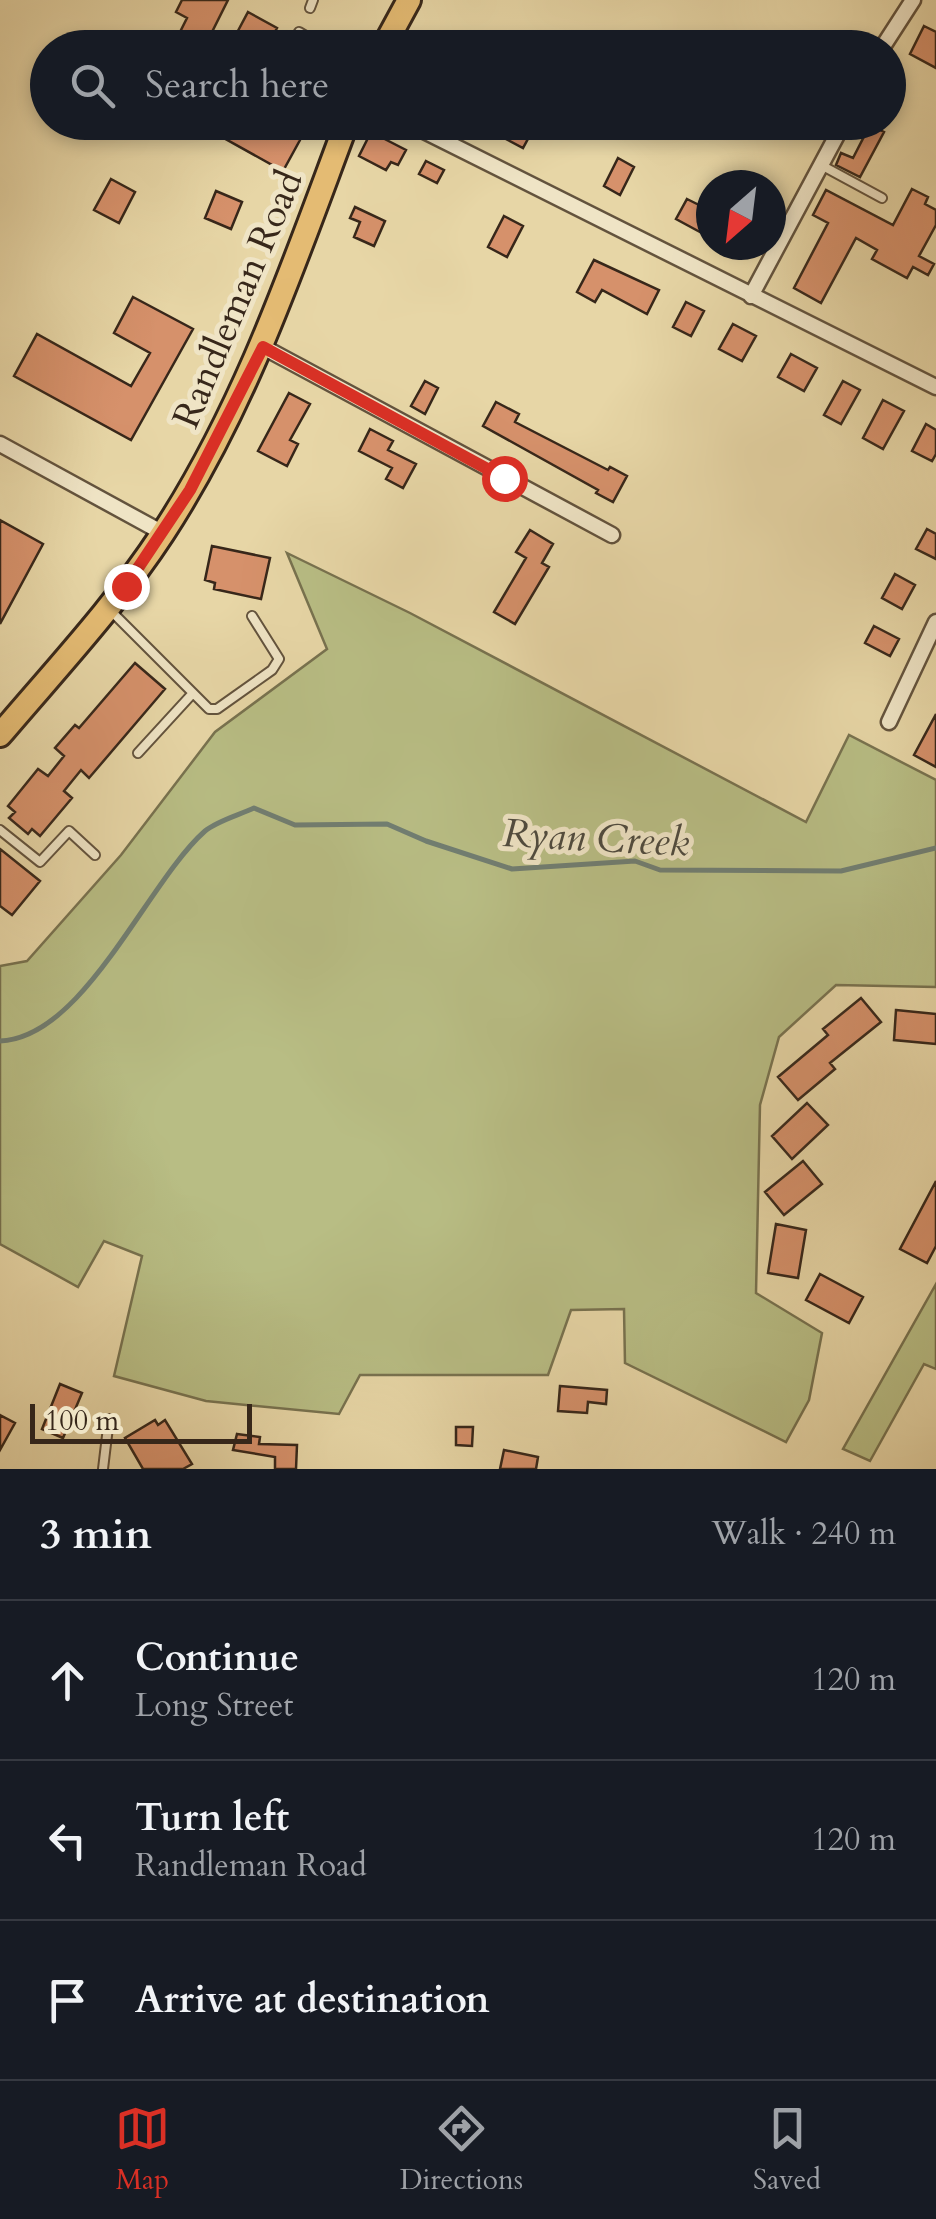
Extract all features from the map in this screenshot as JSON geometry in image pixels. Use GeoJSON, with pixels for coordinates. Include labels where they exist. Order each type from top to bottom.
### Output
{"type":"FeatureCollection","features":[{"type":"Feature","properties":{"kind":"main road"},"geometry":{"type":"LineString","coordinates":[[393,30],[409,0]]}},
{"type":"Feature","properties":{"kind":"main road","name":"Randleman Road"},"geometry":{"type":"LineString","coordinates":[[0,735],[108,608],[163,533],[199,474],[263,347],[340,140]]}},
{"type":"Feature","properties":{"kind":"street"},"geometry":{"type":"LineString","coordinates":[[894,30],[913,0]]}},
{"type":"Feature","properties":{"kind":"street"},"geometry":{"type":"LineString","coordinates":[[442,140],[936,387]]}},
{"type":"Feature","properties":{"kind":"street"},"geometry":{"type":"LineString","coordinates":[[751,296],[834,140]]}},
{"type":"Feature","properties":{"kind":"street"},"geometry":{"type":"LineString","coordinates":[[263,347],[612,535]]}},
{"type":"Feature","properties":{"kind":"street"},"geometry":{"type":"LineString","coordinates":[[0,444],[163,533]]}},
{"type":"Feature","properties":{"kind":"street"},"geometry":{"type":"LineString","coordinates":[[889,722],[936,622]]}},
{"type":"Feature","properties":{"kind":"lane"},"geometry":{"type":"LineString","coordinates":[[821,165],[882,198]]}},
{"type":"Feature","properties":{"kind":"lane"},"geometry":{"type":"LineString","coordinates":[[108,608],[209,710],[217,709],[272,670],[279,659],[252,616]]}},
{"type":"Feature","properties":{"kind":"lane"},"geometry":{"type":"LineString","coordinates":[[138,754],[193,693]]}},
{"type":"Feature","properties":{"kind":"lane"},"geometry":{"type":"LineString","coordinates":[[0,830],[40,862],[69,831],[95,854]]}},
{"type":"Feature","properties":{"kind":"lane"},"geometry":{"type":"LineString","coordinates":[[103,1469],[109,1419]]}},
{"type":"Feature","properties":{"kind":"green space"},"geometry":{"type":"Polygon","coordinates":[[[287,553],[410,613],[806,822],[849,735],[936,780],[936,987],[836,985],[779,1037],[760,1105],[756,1293],[822,1333],[809,1400],[786,1442],[625,1363],[624,1309],[571,1310],[548,1375],[360,1375],[339,1414],[206,1401],[114,1376],[142,1256],[104,1241],[78,1287],[0,1244],[0,966],[27,961],[121,855],[215,732],[327,649],[287,553]]]}},
{"type":"Feature","properties":{"kind":"green space"},"geometry":{"type":"Polygon","coordinates":[[[936,1284],[936,1369],[924,1364],[870,1461],[843,1449],[936,1284]]]}},
{"type":"Feature","properties":{"kind":"building"},"geometry":{"type":"Polygon","coordinates":[[[182,0],[228,0],[213,30],[181,30],[187,18],[176,12],[182,0]]]}},
{"type":"Feature","properties":{"kind":"building"},"geometry":{"type":"Polygon","coordinates":[[[248,12],[277,28],[276,30],[238,30],[248,12]]]}},
{"type":"Feature","properties":{"kind":"building"},"geometry":{"type":"Polygon","coordinates":[[[924,26],[936,32],[936,68],[910,54],[924,26]]]}},
{"type":"Feature","properties":{"kind":"building"},"geometry":{"type":"Polygon","coordinates":[[[227,140],[300,140],[283,171],[227,140]]]}},
{"type":"Feature","properties":{"kind":"building"},"geometry":{"type":"Polygon","coordinates":[[[367,140],[387,140],[406,150],[398,165],[391,162],[386,170],[359,156],[367,140]]]}},
{"type":"Feature","properties":{"kind":"building"},"geometry":{"type":"Polygon","coordinates":[[[508,140],[527,140],[523,148],[508,140]]]}},
{"type":"Feature","properties":{"kind":"building"},"geometry":{"type":"Polygon","coordinates":[[[862,140],[880,140],[860,177],[836,165],[841,153],[853,158],[862,140]]]}},
{"type":"Feature","properties":{"kind":"building"},"geometry":{"type":"Polygon","coordinates":[[[618,158],[634,167],[620,195],[604,186],[618,158]]]}},
{"type":"Feature","properties":{"kind":"building"},"geometry":{"type":"Polygon","coordinates":[[[426,161],[444,170],[437,183],[419,174],[426,161]]]}},
{"type":"Feature","properties":{"kind":"building"},"geometry":{"type":"Polygon","coordinates":[[[111,179],[135,192],[119,223],[94,210],[111,179]]]}},
{"type":"Feature","properties":{"kind":"building"},"geometry":{"type":"Polygon","coordinates":[[[912,189],[928,197],[925,204],[936,210],[936,225],[919,256],[934,264],[928,275],[913,267],[907,278],[872,259],[877,250],[856,238],[821,303],[794,288],[828,223],[813,215],[826,190],[893,225],[912,189]]]}},
{"type":"Feature","properties":{"kind":"building"},"geometry":{"type":"Polygon","coordinates":[[[216,191],[242,202],[231,229],[205,218],[216,191]]]}},
{"type":"Feature","properties":{"kind":"building"},"geometry":{"type":"Polygon","coordinates":[[[687,199],[696,204],[696,230],[676,219],[687,199]]]}},
{"type":"Feature","properties":{"kind":"building"},"geometry":{"type":"Polygon","coordinates":[[[355,207],[385,221],[374,246],[354,237],[360,222],[350,218],[355,207]]]}},
{"type":"Feature","properties":{"kind":"building"},"geometry":{"type":"Polygon","coordinates":[[[504,216],[523,226],[507,257],[488,247],[504,216]]]}},
{"type":"Feature","properties":{"kind":"building"},"geometry":{"type":"Polygon","coordinates":[[[594,260],[659,290],[647,314],[602,290],[595,302],[577,292],[594,260]]]}},
{"type":"Feature","properties":{"kind":"building"},"geometry":{"type":"Polygon","coordinates":[[[133,297],[193,329],[131,440],[14,376],[37,334],[131,386],[150,353],[114,333],[133,297]]]}},
{"type":"Feature","properties":{"kind":"building"},"geometry":{"type":"Polygon","coordinates":[[[686,302],[704,311],[691,336],[673,327],[686,302]]]}},
{"type":"Feature","properties":{"kind":"building"},"geometry":{"type":"Polygon","coordinates":[[[733,324],[756,336],[742,361],[719,349],[733,324]]]}},
{"type":"Feature","properties":{"kind":"building"},"geometry":{"type":"Polygon","coordinates":[[[791,354],[817,368],[804,391],[778,377],[791,354]]]}},
{"type":"Feature","properties":{"kind":"building"},"geometry":{"type":"Polygon","coordinates":[[[425,381],[438,388],[425,414],[411,406],[425,381]]]}},
{"type":"Feature","properties":{"kind":"building"},"geometry":{"type":"Polygon","coordinates":[[[843,381],[860,390],[841,424],[824,415],[843,381]]]}},
{"type":"Feature","properties":{"kind":"building"},"geometry":{"type":"Polygon","coordinates":[[[289,393],[310,404],[290,440],[298,444],[287,466],[258,451],[289,393]]]}},
{"type":"Feature","properties":{"kind":"building"},"geometry":{"type":"Polygon","coordinates":[[[883,400],[904,411],[883,449],[863,438],[883,400]]]}},
{"type":"Feature","properties":{"kind":"building"},"geometry":{"type":"Polygon","coordinates":[[[496,402],[519,414],[515,422],[627,476],[613,502],[483,426],[496,402]]]}},
{"type":"Feature","properties":{"kind":"building"},"geometry":{"type":"Polygon","coordinates":[[[926,424],[936,430],[936,454],[932,461],[912,451],[926,424]]]}},
{"type":"Feature","properties":{"kind":"building"},"geometry":{"type":"Polygon","coordinates":[[[370,429],[393,441],[388,450],[416,464],[403,488],[386,479],[392,468],[359,451],[370,429]]]}},
{"type":"Feature","properties":{"kind":"building"},"geometry":{"type":"Polygon","coordinates":[[[0,520],[43,544],[0,624],[0,520]]]}},
{"type":"Feature","properties":{"kind":"building"},"geometry":{"type":"Polygon","coordinates":[[[927,529],[936,534],[936,559],[916,549],[927,529]]]}},
{"type":"Feature","properties":{"kind":"building"},"geometry":{"type":"Polygon","coordinates":[[[530,530],[553,544],[542,563],[549,567],[515,624],[494,612],[526,558],[516,552],[530,530]]]}},
{"type":"Feature","properties":{"kind":"building"},"geometry":{"type":"Polygon","coordinates":[[[212,546],[270,558],[261,599],[214,589],[215,583],[205,580],[212,546]]]}},
{"type":"Feature","properties":{"kind":"building"},"geometry":{"type":"Polygon","coordinates":[[[895,574],[915,585],[902,609],[882,598],[895,574]]]}},
{"type":"Feature","properties":{"kind":"building"},"geometry":{"type":"Polygon","coordinates":[[[874,626],[899,639],[890,656],[865,643],[874,626]]]}},
{"type":"Feature","properties":{"kind":"building"},"geometry":{"type":"Polygon","coordinates":[[[135,663],[165,689],[89,778],[81,770],[64,791],[72,798],[40,836],[32,829],[28,834],[9,818],[15,812],[8,806],[38,769],[48,776],[64,756],[55,748],[75,725],[79,728],[135,663]]]}},
{"type":"Feature","properties":{"kind":"building"},"geometry":{"type":"Polygon","coordinates":[[[936,714],[936,767],[914,755],[936,714]]]}},
{"type":"Feature","properties":{"kind":"building"},"geometry":{"type":"Polygon","coordinates":[[[0,849],[40,881],[12,915],[0,906],[0,849]]]}},
{"type":"Feature","properties":{"kind":"building"},"geometry":{"type":"Polygon","coordinates":[[[861,998],[881,1022],[830,1063],[835,1069],[798,1100],[778,1077],[828,1035],[823,1029],[861,998]]]}},
{"type":"Feature","properties":{"kind":"building"},"geometry":{"type":"Polygon","coordinates":[[[896,1010],[936,1014],[936,1044],[894,1040],[896,1010]]]}},
{"type":"Feature","properties":{"kind":"building"},"geometry":{"type":"Polygon","coordinates":[[[807,1103],[828,1125],[792,1159],[772,1136],[807,1103]]]}},
{"type":"Feature","properties":{"kind":"building"},"geometry":{"type":"Polygon","coordinates":[[[803,1161],[822,1184],[784,1215],[765,1192],[803,1161]]]}},
{"type":"Feature","properties":{"kind":"building"},"geometry":{"type":"Polygon","coordinates":[[[936,1181],[936,1246],[927,1263],[900,1249],[936,1181]]]}},
{"type":"Feature","properties":{"kind":"building"},"geometry":{"type":"Polygon","coordinates":[[[776,1224],[806,1230],[798,1278],[768,1273],[776,1224]]]}},
{"type":"Feature","properties":{"kind":"building"},"geometry":{"type":"Polygon","coordinates":[[[820,1274],[863,1297],[849,1323],[806,1300],[820,1274]]]}},
{"type":"Feature","properties":{"kind":"building"},"geometry":{"type":"Polygon","coordinates":[[[60,1384],[82,1393],[63,1438],[42,1429],[60,1384]]]}},
{"type":"Feature","properties":{"kind":"building"},"geometry":{"type":"Polygon","coordinates":[[[560,1386],[607,1390],[606,1404],[588,1402],[587,1413],[558,1411],[560,1386]]]}},
{"type":"Feature","properties":{"kind":"building"},"geometry":{"type":"Polygon","coordinates":[[[0,1415],[15,1423],[0,1450],[0,1415]]]}},
{"type":"Feature","properties":{"kind":"building"},"geometry":{"type":"Polygon","coordinates":[[[155,1420],[158,1425],[165,1420],[192,1464],[183,1469],[143,1469],[125,1438],[155,1420]]]}},
{"type":"Feature","properties":{"kind":"building"},"geometry":{"type":"Polygon","coordinates":[[[456,1427],[473,1427],[472,1446],[456,1445],[456,1427]]]}},
{"type":"Feature","properties":{"kind":"building"},"geometry":{"type":"Polygon","coordinates":[[[237,1434],[260,1437],[259,1444],[297,1445],[296,1469],[275,1469],[275,1457],[233,1450],[237,1434]]]}},
{"type":"Feature","properties":{"kind":"building"},"geometry":{"type":"Polygon","coordinates":[[[504,1450],[538,1457],[536,1469],[500,1469],[504,1450]]]}},
{"type":"Feature","properties":{"kind":"waterway","name":"Ryan Creek"},"geometry":{"type":"LineString","coordinates":[[0,1041],[31,1033],[59,1014],[86,987],[160,885],[205,831],[254,808],[295,825],[387,824],[512,869],[635,861],[660,870],[841,871],[936,848]]}},
{"type":"Feature","properties":{"kind":"route"},"geometry":{"type":"LineString","coordinates":[[126,586],[190,490],[263,347],[504,478]]}}]}
